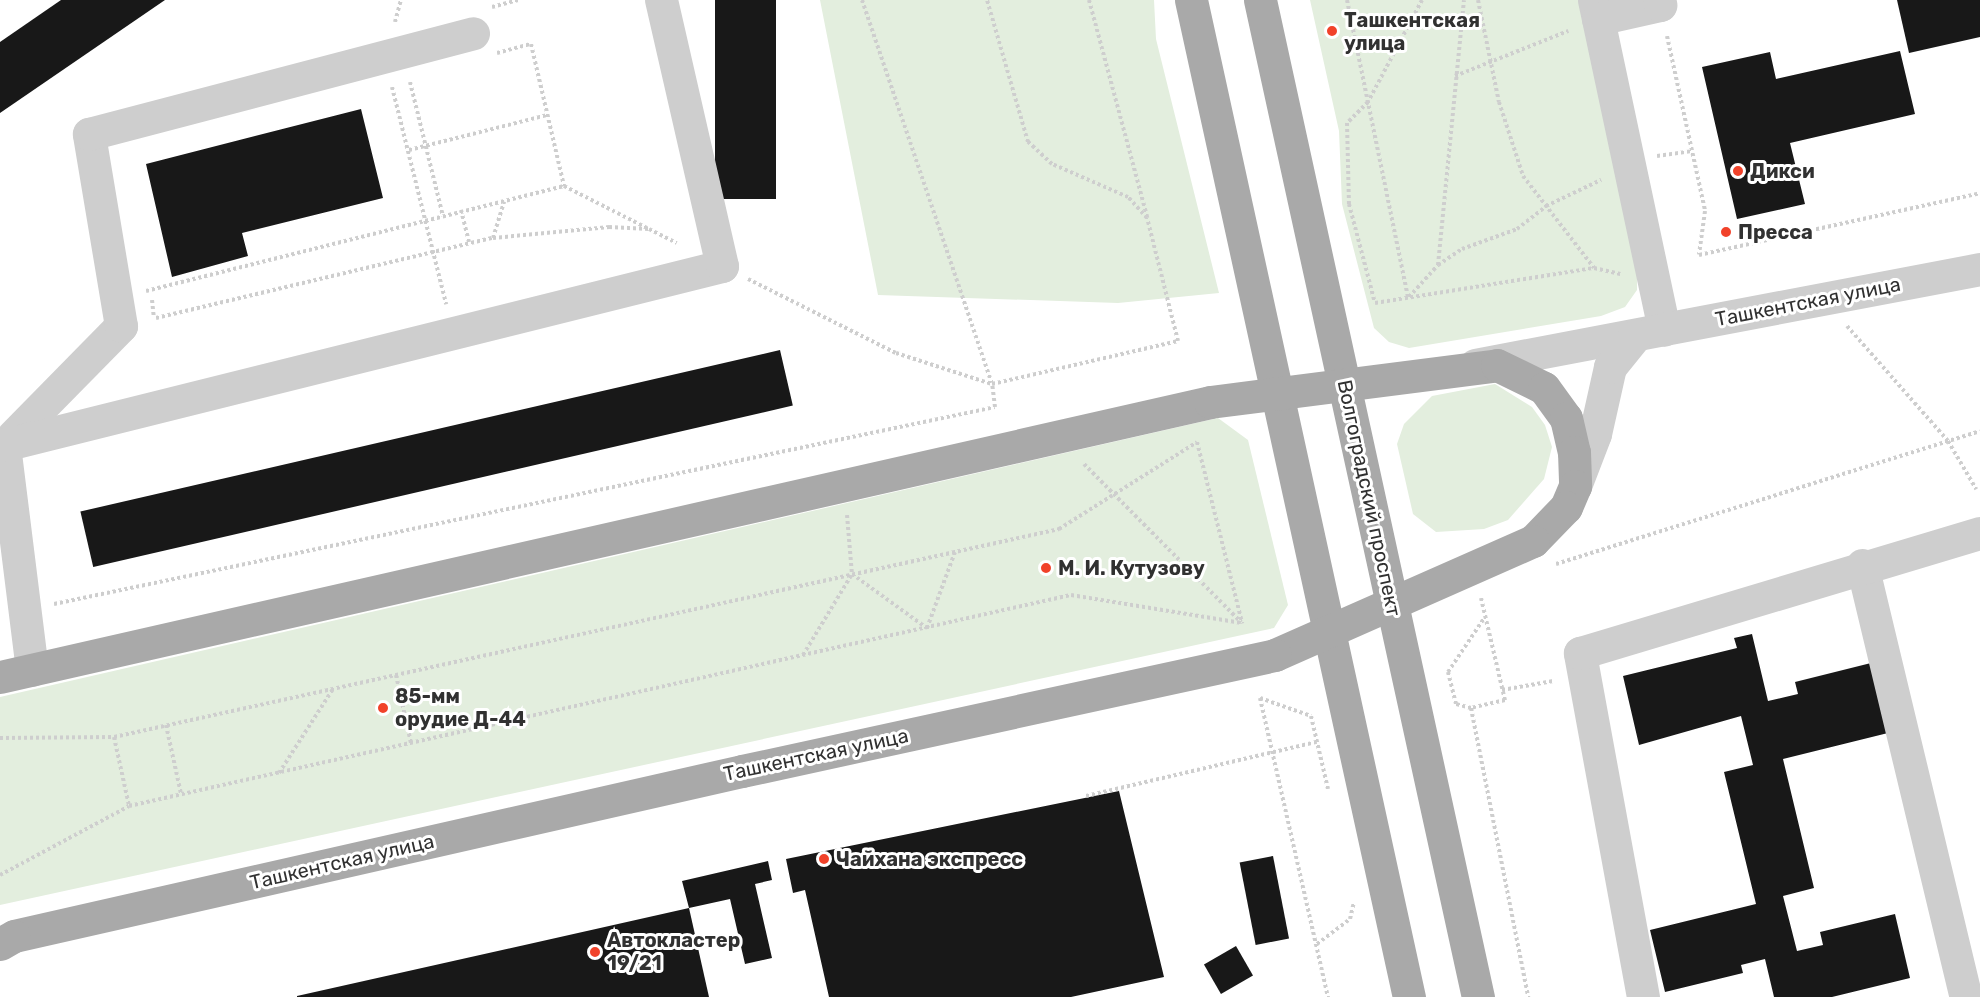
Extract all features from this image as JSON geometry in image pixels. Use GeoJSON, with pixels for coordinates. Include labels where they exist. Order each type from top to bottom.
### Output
{"type":"FeatureCollection","features":[{"type":"Feature","properties":{"kind":"main road"},"geometry":{"type":"LineString","coordinates":[[1191,0],[1409,997]]}},
{"type":"Feature","properties":{"kind":"main road","name":"Волгоградский проспект"},"geometry":{"type":"LineString","coordinates":[[1260,0],[1478,997]]}},
{"type":"Feature","properties":{"kind":"main road","name":"Ташкентская улица"},"geometry":{"type":"LineString","coordinates":[[0,677],[1189,406],[1472,365],[1514,369],[1544,388],[1571,434],[1575,486],[1566,507],[1533,542],[1330,633],[1275,655],[5,938]]}},
{"type":"Feature","properties":{"kind":"street"},"geometry":{"type":"LineString","coordinates":[[4,445],[722,266],[662,0]]}},
{"type":"Feature","properties":{"kind":"street"},"geometry":{"type":"LineString","coordinates":[[1650,333],[1630,165],[1596,9],[1660,3]]}},
{"type":"Feature","properties":{"kind":"street"},"geometry":{"type":"LineString","coordinates":[[32,670],[4,445],[119,313],[89,134],[405,64],[479,44]]}},
{"type":"Feature","properties":{"kind":"street","name":"Ташкентская улица"},"geometry":{"type":"LineString","coordinates":[[1472,365],[1650,333],[1980,268]]}},
{"type":"Feature","properties":{"kind":"street","name":"Ташкентская улица"},"geometry":{"type":"LineString","coordinates":[[1575,486],[1595,434],[1610,367],[1650,333]]}},
{"type":"Feature","properties":{"kind":"street"},"geometry":{"type":"LineString","coordinates":[[1643,997],[1580,653],[1862,565],[1980,533]]}},
{"type":"Feature","properties":{"kind":"street"},"geometry":{"type":"LineString","coordinates":[[1862,565],[1966,925],[1966,997]]}},
{"type":"Feature","properties":{"kind":"path"},"geometry":{"type":"LineString","coordinates":[[23,610],[995,407],[992,384],[862,0]]}},
{"type":"Feature","properties":{"kind":"path"},"geometry":{"type":"LineString","coordinates":[[987,0],[1028,142],[1052,164],[1128,197],[1147,218]]}},
{"type":"Feature","properties":{"kind":"path"},"geometry":{"type":"LineString","coordinates":[[722,266],[896,353],[992,384],[1178,341],[1089,0]]}},
{"type":"Feature","properties":{"kind":"path"},"geometry":{"type":"LineString","coordinates":[[1347,0],[1408,298]]}},
{"type":"Feature","properties":{"kind":"path"},"geometry":{"type":"LineString","coordinates":[[1422,0],[1368,102],[1347,123],[1350,204],[1375,303],[1594,268],[1620,275]]}},
{"type":"Feature","properties":{"kind":"path"},"geometry":{"type":"LineString","coordinates":[[1438,265],[1454,76],[1464,0]]}},
{"type":"Feature","properties":{"kind":"path"},"geometry":{"type":"LineString","coordinates":[[1478,0],[1490,62],[1523,176],[1594,268]]}},
{"type":"Feature","properties":{"kind":"path"},"geometry":{"type":"LineString","coordinates":[[1660,3],[1705,211],[1699,255],[1980,194]]}},
{"type":"Feature","properties":{"kind":"path"},"geometry":{"type":"LineString","coordinates":[[1454,76],[1490,62],[1596,9]]}},
{"type":"Feature","properties":{"kind":"path"},"geometry":{"type":"LineString","coordinates":[[479,44],[531,44],[564,186]]}},
{"type":"Feature","properties":{"kind":"path"},"geometry":{"type":"LineString","coordinates":[[405,64],[443,216]]}},
{"type":"Feature","properties":{"kind":"path"},"geometry":{"type":"LineString","coordinates":[[405,64],[390,79],[453,334]]}},
{"type":"Feature","properties":{"kind":"path"},"geometry":{"type":"LineString","coordinates":[[408,150],[548,115]]}},
{"type":"Feature","properties":{"kind":"path"},"geometry":{"type":"LineString","coordinates":[[1408,298],[1438,265],[1462,249],[1516,230],[1546,206],[1630,165],[1692,151]]}},
{"type":"Feature","properties":{"kind":"path"},"geometry":{"type":"LineString","coordinates":[[119,313],[149,290],[564,186],[681,245]]}},
{"type":"Feature","properties":{"kind":"path"},"geometry":{"type":"LineString","coordinates":[[493,238],[504,202]]}},
{"type":"Feature","properties":{"kind":"path"},"geometry":{"type":"LineString","coordinates":[[461,210],[469,242]]}},
{"type":"Feature","properties":{"kind":"path"},"geometry":{"type":"LineString","coordinates":[[119,313],[156,318],[493,238],[609,227],[649,229]]}},
{"type":"Feature","properties":{"kind":"path"},"geometry":{"type":"LineString","coordinates":[[147,279],[156,318]]}},
{"type":"Feature","properties":{"kind":"path"},"geometry":{"type":"LineString","coordinates":[[1838,316],[1948,441],[1976,489]]}},
{"type":"Feature","properties":{"kind":"path"},"geometry":{"type":"LineString","coordinates":[[1546,567],[1980,430]]}},
{"type":"Feature","properties":{"kind":"path"},"geometry":{"type":"LineString","coordinates":[[0,738],[114,737],[1059,529],[1197,442],[1242,623]]}},
{"type":"Feature","properties":{"kind":"path"},"geometry":{"type":"LineString","coordinates":[[1078,459],[1242,623]]}},
{"type":"Feature","properties":{"kind":"path"},"geometry":{"type":"LineString","coordinates":[[803,655],[852,574],[846,503]]}},
{"type":"Feature","properties":{"kind":"path"},"geometry":{"type":"LineString","coordinates":[[927,628],[956,551]]}},
{"type":"Feature","properties":{"kind":"path"},"geometry":{"type":"LineString","coordinates":[[852,574],[927,628]]}},
{"type":"Feature","properties":{"kind":"path"},"geometry":{"type":"LineString","coordinates":[[0,875],[129,806],[1071,595],[1242,623]]}},
{"type":"Feature","properties":{"kind":"path"},"geometry":{"type":"LineString","coordinates":[[1480,596],[1485,617],[1502,690],[1504,700],[1471,708],[1456,704],[1448,672],[1485,617]]}},
{"type":"Feature","properties":{"kind":"path"},"geometry":{"type":"LineString","coordinates":[[396,675],[411,743]]}},
{"type":"Feature","properties":{"kind":"path"},"geometry":{"type":"LineString","coordinates":[[1502,690],[1584,675]]}},
{"type":"Feature","properties":{"kind":"path"},"geometry":{"type":"LineString","coordinates":[[279,773],[334,688]]}},
{"type":"Feature","properties":{"kind":"path"},"geometry":{"type":"LineString","coordinates":[[1328,997],[1260,698],[1311,716],[1330,798]]}},
{"type":"Feature","properties":{"kind":"path"},"geometry":{"type":"LineString","coordinates":[[1471,708],[1528,997]]}},
{"type":"Feature","properties":{"kind":"path"},"geometry":{"type":"LineString","coordinates":[[166,725],[182,794]]}},
{"type":"Feature","properties":{"kind":"path"},"geometry":{"type":"LineString","coordinates":[[114,737],[129,806]]}},
{"type":"Feature","properties":{"kind":"path"},"geometry":{"type":"LineString","coordinates":[[1086,795],[1317,742]]}},
{"type":"Feature","properties":{"kind":"path"},"geometry":{"type":"LineString","coordinates":[[1317,944],[1350,919],[1351,889]]}},
{"type":"Feature","properties":{"kind":"green space"},"geometry":{"type":"Polygon","coordinates":[[[820,0],[1154,0],[1156,39],[1219,293],[1118,303],[878,295],[820,0]]]}},
{"type":"Feature","properties":{"kind":"green space"},"geometry":{"type":"Polygon","coordinates":[[[1310,0],[1579,0],[1637,266],[1637,290],[1625,307],[1601,316],[1409,348],[1389,342],[1374,328],[1342,204],[1339,131],[1310,0]]]}},
{"type":"Feature","properties":{"kind":"green space"},"geometry":{"type":"Polygon","coordinates":[[[1495,384],[1532,407],[1545,425],[1552,447],[1544,479],[1508,520],[1484,529],[1436,532],[1413,514],[1397,444],[1404,424],[1432,396],[1495,384]]]}},
{"type":"Feature","properties":{"kind":"green space"},"geometry":{"type":"Polygon","coordinates":[[[1218,418],[1248,440],[1288,605],[1274,628],[0,905],[0,697],[1218,418]]]}},
{"type":"Feature","properties":{"kind":"building"},"geometry":{"type":"Polygon","coordinates":[[[61,0],[165,0],[0,113],[0,42],[61,0]]]}},
{"type":"Feature","properties":{"kind":"building"},"geometry":{"type":"Polygon","coordinates":[[[715,0],[776,0],[776,199],[715,199],[715,0]]]}},
{"type":"Feature","properties":{"kind":"building"},"geometry":{"type":"Polygon","coordinates":[[[1897,0],[1980,0],[1980,37],[1909,53],[1897,0]]]}},
{"type":"Feature","properties":{"kind":"building"},"geometry":{"type":"Polygon","coordinates":[[[1900,51],[1915,114],[1790,143],[1805,204],[1737,219],[1702,67],[1770,52],[1776,79],[1900,51]]]}},
{"type":"Feature","properties":{"kind":"building"},"geometry":{"type":"Polygon","coordinates":[[[361,109],[383,198],[242,233],[248,256],[172,277],[146,164],[361,109]]]}},
{"type":"Feature","properties":{"kind":"building"},"geometry":{"type":"Polygon","coordinates":[[[780,350],[793,406],[93,567],[80,512],[780,350]]]}},
{"type":"Feature","properties":{"kind":"building"},"geometry":{"type":"Polygon","coordinates":[[[1752,634],[1768,701],[1798,694],[1795,682],[1871,663],[1888,733],[1783,759],[1814,888],[1783,896],[1797,951],[1823,945],[1820,932],[1895,914],[1910,978],[1832,997],[1774,997],[1765,959],[1741,965],[1743,973],[1665,992],[1650,930],[1756,904],[1724,772],[1753,765],[1741,716],[1639,745],[1623,676],[1737,648],[1734,638],[1752,634]]]}},
{"type":"Feature","properties":{"kind":"building"},"geometry":{"type":"Polygon","coordinates":[[[1119,791],[1164,977],[1071,997],[829,997],[805,890],[793,893],[786,859],[1119,791]]]}},
{"type":"Feature","properties":{"kind":"building"},"geometry":{"type":"Polygon","coordinates":[[[1273,856],[1289,938],[1256,945],[1240,862],[1273,856]]]}},
{"type":"Feature","properties":{"kind":"building"},"geometry":{"type":"Polygon","coordinates":[[[768,861],[772,880],[755,884],[772,958],[745,964],[730,899],[689,908],[682,881],[768,861]]]}},
{"type":"Feature","properties":{"kind":"building","name":"Автокластер 19/21"},"geometry":{"type":"Polygon","coordinates":[[[689,908],[709,997],[297,997],[297,996],[689,908]]]}},
{"type":"Feature","properties":{"kind":"building"},"geometry":{"type":"Polygon","coordinates":[[[1236,946],[1253,975],[1221,994],[1204,965],[1236,946]]]}},
{"type":"Feature","properties":{"kind":"place","name":"Ташкентская улица"},"geometry":{"type":"Point","coordinates":[1332,31]}},
{"type":"Feature","properties":{"kind":"place","name":"Дикси"},"geometry":{"type":"Point","coordinates":[1738,171]}},
{"type":"Feature","properties":{"kind":"place","name":"Пресса"},"geometry":{"type":"Point","coordinates":[1726,232]}},
{"type":"Feature","properties":{"kind":"place","name":"М. И. Кутузову"},"geometry":{"type":"Point","coordinates":[1046,568]}},
{"type":"Feature","properties":{"kind":"place","name":"85-мм орудие Д-44"},"geometry":{"type":"Point","coordinates":[383,708]}},
{"type":"Feature","properties":{"kind":"place","name":"Чайхана экспресс"},"geometry":{"type":"Point","coordinates":[824,859]}},
{"type":"Feature","properties":{"kind":"place","name":"Автокластер 19/21"},"geometry":{"type":"Point","coordinates":[595,952]}}]}
